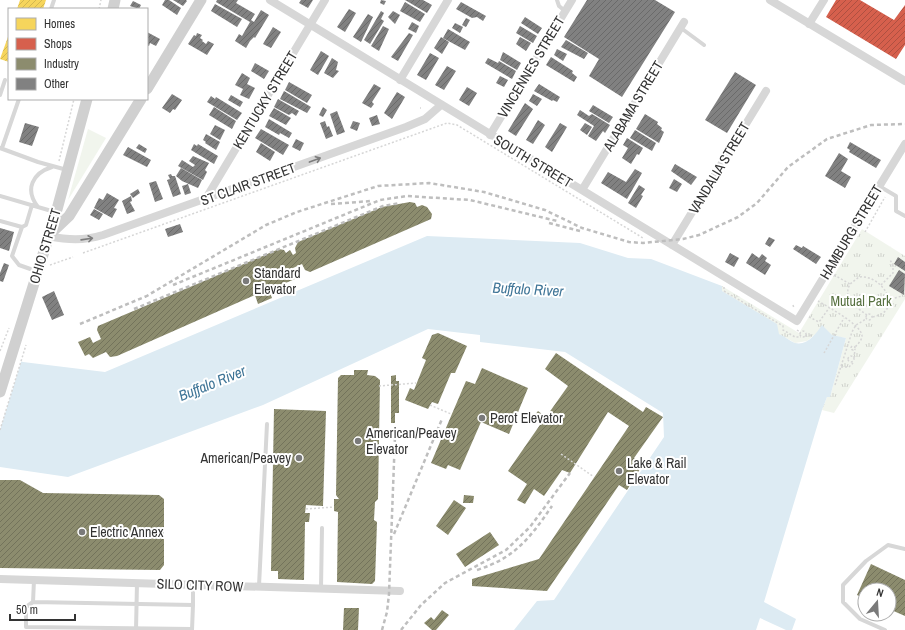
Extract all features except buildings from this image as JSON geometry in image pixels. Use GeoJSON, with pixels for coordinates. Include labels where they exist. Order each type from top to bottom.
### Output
{"type":"FeatureCollection","features":[{"type":"Feature","properties":{"kind":"street"},"geometry":{"type":"LineString","coordinates":[[148,87],[202,0]]}},
{"type":"Feature","properties":{"kind":"street","name":"SOUTH STREET"},"geometry":{"type":"LineString","coordinates":[[270,0],[797,321]]}},
{"type":"Feature","properties":{"kind":"street","name":"KENTUCKY STREET"},"geometry":{"type":"LineString","coordinates":[[205,200],[325,0]]}},
{"type":"Feature","properties":{"kind":"street"},"geometry":{"type":"LineString","coordinates":[[400,80],[448,0]]}},
{"type":"Feature","properties":{"kind":"street","name":"VINCENNES STREET"},"geometry":{"type":"LineString","coordinates":[[490,135],[572,0]]}},
{"type":"Feature","properties":{"kind":"street"},"geometry":{"type":"LineString","coordinates":[[770,0],[905,81]]}},
{"type":"Feature","properties":{"kind":"street"},"geometry":{"type":"LineString","coordinates":[[809,24],[824,0]]}},
{"type":"Feature","properties":{"kind":"street","name":"ALABAMA STREET"},"geometry":{"type":"LineString","coordinates":[[582,190],[682,25]]}},
{"type":"Feature","properties":{"kind":"street","name":"VANDALIA STREET"},"geometry":{"type":"LineString","coordinates":[[672,246],[766,91]]}},
{"type":"Feature","properties":{"kind":"street","name":"OHIO STREET"},"geometry":{"type":"LineString","coordinates":[[0,392],[21,343],[37,271],[56,212],[87,100]]}},
{"type":"Feature","properties":{"kind":"street"},"geometry":{"type":"LineString","coordinates":[[48,236],[69,216],[140,100]]}},
{"type":"Feature","properties":{"kind":"street","name":"ST CLAIR STREET"},"geometry":{"type":"LineString","coordinates":[[48,236],[86,240],[205,200],[406,127],[425,119],[441,105]]}},
{"type":"Feature","properties":{"kind":"street","name":"HAMBURG STREET"},"geometry":{"type":"LineString","coordinates":[[797,321],[905,144]]}},
{"type":"Feature","properties":{"kind":"street","name":"SILO CITY ROW"},"geometry":{"type":"LineString","coordinates":[[0,579],[400,591]]}},
{"type":"Feature","properties":{"kind":"lane"},"geometry":{"type":"LineString","coordinates":[[557,0],[559,6],[565,11]]}},
{"type":"Feature","properties":{"kind":"lane"},"geometry":{"type":"LineString","coordinates":[[682,25],[704,45]]}},
{"type":"Feature","properties":{"kind":"lane"},"geometry":{"type":"LineString","coordinates":[[0,95],[5,80]]}},
{"type":"Feature","properties":{"kind":"lane"},"geometry":{"type":"LineString","coordinates":[[19,100],[1,148],[67,171]]}},
{"type":"Feature","properties":{"kind":"lane"},"geometry":{"type":"LineString","coordinates":[[39,207],[32,198],[31,185],[40,172],[53,167]]}},
{"type":"Feature","properties":{"kind":"lane"},"geometry":{"type":"LineString","coordinates":[[879,186],[896,196],[896,211],[905,216]]}},
{"type":"Feature","properties":{"kind":"lane"},"geometry":{"type":"LineString","coordinates":[[0,196],[69,216]]}},
{"type":"Feature","properties":{"kind":"lane"},"geometry":{"type":"LineString","coordinates":[[32,205],[26,225],[22,227],[12,256],[19,265],[37,271]]}},
{"type":"Feature","properties":{"kind":"lane"},"geometry":{"type":"LineString","coordinates":[[0,221],[22,227]]}},
{"type":"Feature","properties":{"kind":"lane"},"geometry":{"type":"LineString","coordinates":[[259,586],[267,424]]}},
{"type":"Feature","properties":{"kind":"lane"},"geometry":{"type":"LineString","coordinates":[[321,589],[322,528]]}},
{"type":"Feature","properties":{"kind":"lane"},"geometry":{"type":"LineString","coordinates":[[884,630],[860,619],[843,602],[843,585],[866,560],[888,545],[905,549]]}},
{"type":"Feature","properties":{"kind":"lane"},"geometry":{"type":"LineString","coordinates":[[33,602],[34,580]]}},
{"type":"Feature","properties":{"kind":"lane"},"geometry":{"type":"LineString","coordinates":[[136,629],[137,583]]}},
{"type":"Feature","properties":{"kind":"lane"},"geometry":{"type":"LineString","coordinates":[[193,585],[193,605],[192,630],[26,627],[26,607],[33,602],[193,605]]}},
{"type":"Feature","properties":{"kind":"path"},"geometry":{"type":"LineString","coordinates":[[436,122],[437,126]]}},
{"type":"Feature","properties":{"kind":"path","name":"SOUTH STREET"},"geometry":{"type":"LineString","coordinates":[[437,126],[447,123],[456,125],[628,230]]}},
{"type":"Feature","properties":{"kind":"path","name":"ST CLAIR STREET"},"geometry":{"type":"LineString","coordinates":[[84,253],[437,126]]}},
{"type":"Feature","properties":{"kind":"path"},"geometry":{"type":"LineString","coordinates":[[865,232],[889,192]]}},
{"type":"Feature","properties":{"kind":"path"},"geometry":{"type":"LineString","coordinates":[[48,265],[72,257]]}},
{"type":"Feature","properties":{"kind":"path"},"geometry":{"type":"LineString","coordinates":[[880,285],[893,273],[893,267],[890,259]]}},
{"type":"Feature","properties":{"kind":"path"},"geometry":{"type":"LineString","coordinates":[[835,275],[850,284]]}},
{"type":"Feature","properties":{"kind":"path"},"geometry":{"type":"LineString","coordinates":[[836,385],[852,332],[856,325],[866,319],[869,320],[872,317],[879,316],[886,311],[890,305],[891,298],[889,294],[870,278],[863,276],[855,279],[850,284],[847,291],[849,300],[867,315],[869,314],[872,317]]}},
{"type":"Feature","properties":{"kind":"path"},"geometry":{"type":"LineString","coordinates":[[724,286],[724,291],[783,326],[784,330],[795,337],[811,335]]}},
{"type":"Feature","properties":{"kind":"path"},"geometry":{"type":"LineString","coordinates":[[891,298],[902,296]]}},
{"type":"Feature","properties":{"kind":"path"},"geometry":{"type":"LineString","coordinates":[[809,318],[819,322],[829,308],[849,300]]}},
{"type":"Feature","properties":{"kind":"path"},"geometry":{"type":"LineString","coordinates":[[819,302],[856,325],[862,335],[862,339],[855,348],[853,362],[849,368],[842,367]]}},
{"type":"Feature","properties":{"kind":"path"},"geometry":{"type":"LineString","coordinates":[[866,319],[867,315]]}},
{"type":"Feature","properties":{"kind":"path"},"geometry":{"type":"LineString","coordinates":[[824,353],[844,318]]}},
{"type":"Feature","properties":{"kind":"path"},"geometry":{"type":"LineString","coordinates":[[0,351],[10,326]]}},
{"type":"Feature","properties":{"kind":"path"},"geometry":{"type":"LineString","coordinates":[[801,337],[800,333],[803,331],[806,334],[805,336]]}},
{"type":"Feature","properties":{"kind":"path"},"geometry":{"type":"LineString","coordinates":[[0,430],[21,343]]}},
{"type":"Feature","properties":{"kind":"path"},"geometry":{"type":"LineString","coordinates":[[848,346],[851,347],[852,350],[855,348]]}},
{"type":"Feature","properties":{"kind":"path"},"geometry":{"type":"LineString","coordinates":[[853,362],[850,362],[849,358],[851,356],[854,358]]}},
{"type":"Feature","properties":{"kind":"path"},"geometry":{"type":"LineString","coordinates":[[379,386],[416,383]]}},
{"type":"Feature","properties":{"kind":"path"},"geometry":{"type":"LineString","coordinates":[[430,405],[451,414]]}},
{"type":"Feature","properties":{"kind":"path"},"geometry":{"type":"LineString","coordinates":[[561,454],[594,478]]}},
{"type":"Feature","properties":{"kind":"path"},"geometry":{"type":"LineString","coordinates":[[306,509],[334,507]]}},
{"type":"Feature","properties":{"kind":"green space"},"geometry":{"type":"Polygon","coordinates":[[[88,129],[106,138],[68,200],[88,129]]]}},
{"type":"Feature","properties":{"kind":"green space","name":"Mutual Park"},"geometry":{"type":"Polygon","coordinates":[[[862,229],[905,256],[905,299],[834,413],[822,410],[827,397],[830,397],[846,338],[817,333],[807,341],[795,343],[779,334],[722,291],[722,286],[799,333],[862,229]]]}},
{"type":"Feature","properties":{"kind":"water","name":"Buffalo River"},"geometry":{"type":"Polygon","coordinates":[[[427,236],[580,243],[628,258],[651,259],[722,286],[722,291],[777,324],[779,334],[795,343],[803,343],[807,341],[822,325],[832,335],[846,338],[830,397],[827,397],[822,410],[764,602],[796,619],[792,630],[786,630],[760,618],[756,630],[514,630],[537,601],[554,600],[664,437],[663,413],[565,352],[480,342],[480,335],[428,329],[263,405],[68,477],[0,467],[0,354],[23,362],[105,372],[427,236]]]}},
{"type":"Feature","properties":{"kind":"pier"},"geometry":{"type":"Polygon","coordinates":[[[0,352],[22,359],[0,430],[0,352]]]}},
{"type":"Feature","properties":{"kind":"railway"},"geometry":{"type":"LineString","coordinates":[[145,297],[266,225],[297,212],[378,186],[429,183],[484,192],[545,210],[582,228],[629,242],[643,243],[683,239],[699,235],[738,217],[757,203],[788,167],[827,139],[871,125],[905,124]]}},
{"type":"Feature","properties":{"kind":"railway"},"geometry":{"type":"LineString","coordinates":[[173,285],[380,200],[407,196],[470,200],[557,221]]}},
{"type":"Feature","properties":{"kind":"railway"},"geometry":{"type":"LineString","coordinates":[[331,204],[371,201]]}},
{"type":"Feature","properties":{"kind":"railway"},"geometry":{"type":"LineString","coordinates":[[134,309],[383,206],[400,203]]}},
{"type":"Feature","properties":{"kind":"railway"},"geometry":{"type":"LineString","coordinates":[[549,223],[580,231]]}},
{"type":"Feature","properties":{"kind":"railway"},"geometry":{"type":"LineString","coordinates":[[80,324],[149,295]]}},
{"type":"Feature","properties":{"kind":"railway"},"geometry":{"type":"LineString","coordinates":[[394,534],[442,419]]}},
{"type":"Feature","properties":{"kind":"railway"},"geometry":{"type":"LineString","coordinates":[[382,630],[387,612],[389,594],[395,436]]}},
{"type":"Feature","properties":{"kind":"railway"},"geometry":{"type":"LineString","coordinates":[[401,630],[421,605],[445,583],[506,550],[530,527],[570,473]]}},
{"type":"Feature","properties":{"kind":"railway"},"geometry":{"type":"LineString","coordinates":[[477,570],[512,553],[529,537],[552,506]]}},
{"type":"Feature","properties":{"kind":"place","name":"Standard Elevator"},"geometry":{"type":"Point","coordinates":[246,281]}},
{"type":"Feature","properties":{"kind":"place","name":"Perot Elevator"},"geometry":{"type":"Point","coordinates":[482,418]}},
{"type":"Feature","properties":{"kind":"place","name":"American/Peavey Elevator"},"geometry":{"type":"Point","coordinates":[358,441]}},
{"type":"Feature","properties":{"kind":"place","name":"American/Peavey"},"geometry":{"type":"Point","coordinates":[299,458]}},
{"type":"Feature","properties":{"kind":"place","name":"Lake & Rail Elevator"},"geometry":{"type":"Point","coordinates":[619,471]}},
{"type":"Feature","properties":{"kind":"place","name":"Electric Annex"},"geometry":{"type":"Point","coordinates":[82,532]}}]}
